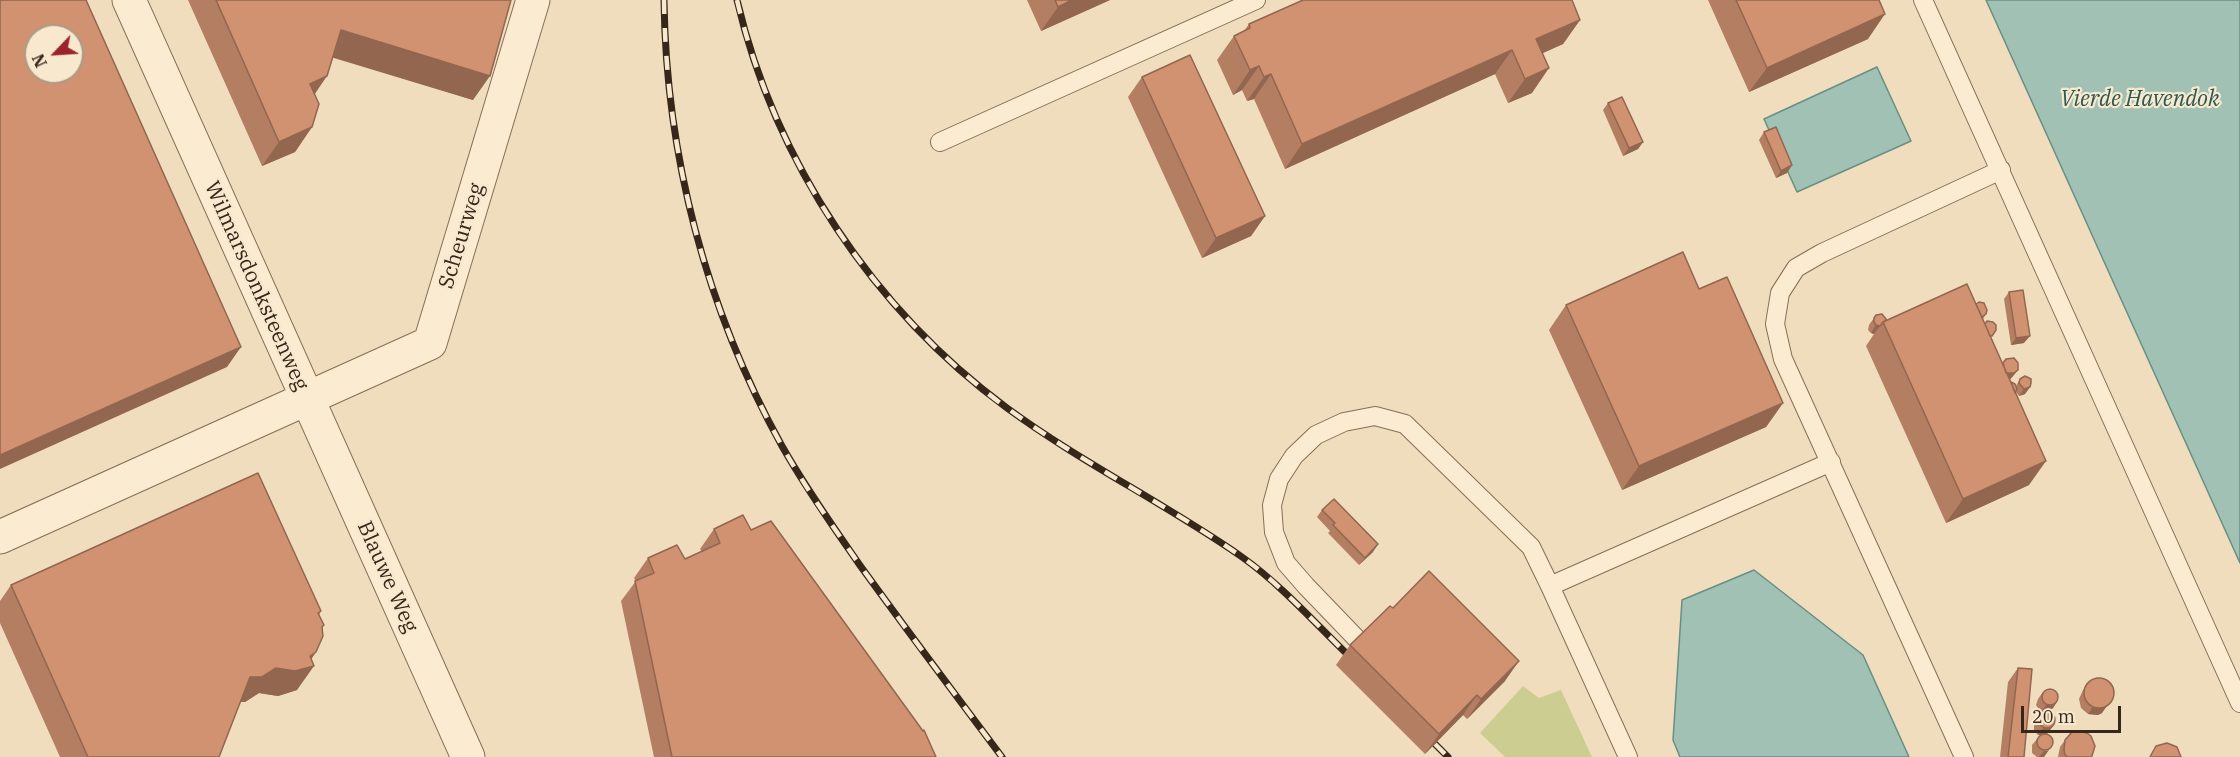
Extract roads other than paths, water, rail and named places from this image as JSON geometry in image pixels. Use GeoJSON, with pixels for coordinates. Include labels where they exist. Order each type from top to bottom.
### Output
{"type":"FeatureCollection","features":[{"type":"Feature","properties":{"kind":"street","name":"Wilmarsdonksteenweg"},"geometry":{"type":"LineString","coordinates":[[0,537],[307,398],[129,0]]}},
{"type":"Feature","properties":{"kind":"street","name":"Scheurweg"},"geometry":{"type":"LineString","coordinates":[[307,398],[429,343],[533,0]]}},
{"type":"Feature","properties":{"kind":"street","name":"Blauwe Weg"},"geometry":{"type":"LineString","coordinates":[[307,398],[468,757]]}},
{"type":"Feature","properties":{"kind":"lane"},"geometry":{"type":"LineString","coordinates":[[940,142],[1256,0]]}},
{"type":"Feature","properties":{"kind":"lane"},"geometry":{"type":"LineString","coordinates":[[1923,0],[2240,703]]}},
{"type":"Feature","properties":{"kind":"lane"},"geometry":{"type":"LineString","coordinates":[[1964,757],[1783,359],[1775,324],[1780,293],[1796,268],[1822,252],[2001,170]]}},
{"type":"Feature","properties":{"kind":"lane"},"geometry":{"type":"LineString","coordinates":[[1356,638],[1286,562],[1274,532],[1272,505],[1279,479],[1294,456],[1316,435],[1344,422],[1375,416],[1405,424],[1531,547],[1628,757]]}},
{"type":"Feature","properties":{"kind":"lane"},"geometry":{"type":"LineString","coordinates":[[1550,586],[1831,462]]}},
{"type":"Feature","properties":{"kind":"water","name":"Vierde Havendok"},"geometry":{"type":"Polygon","coordinates":[[[1986,0],[2240,0],[2240,563],[1986,0]]]}},
{"type":"Feature","properties":{"kind":"water"},"geometry":{"type":"Polygon","coordinates":[[[1877,67],[1911,141],[1797,192],[1764,119],[1877,67]]]}},
{"type":"Feature","properties":{"kind":"water"},"geometry":{"type":"Polygon","coordinates":[[[1754,570],[1863,655],[1909,757],[1680,757],[1673,740],[1682,600],[1754,570]]]}},
{"type":"Feature","properties":{"kind":"railway"},"geometry":{"type":"LineString","coordinates":[[664,0],[667,58],[682,174],[695,230],[712,286],[755,394],[809,491],[859,564],[1002,757]]}},
{"type":"Feature","properties":{"kind":"railway"},"geometry":{"type":"LineString","coordinates":[[737,0],[754,60],[777,118],[804,174],[836,228],[873,279],[914,326],[959,369],[1007,408],[1065,447],[1242,557],[1283,591],[1347,654]]}},
{"type":"Feature","properties":{"kind":"railway"},"geometry":{"type":"LineString","coordinates":[[1435,744],[1448,757]]}}]}
